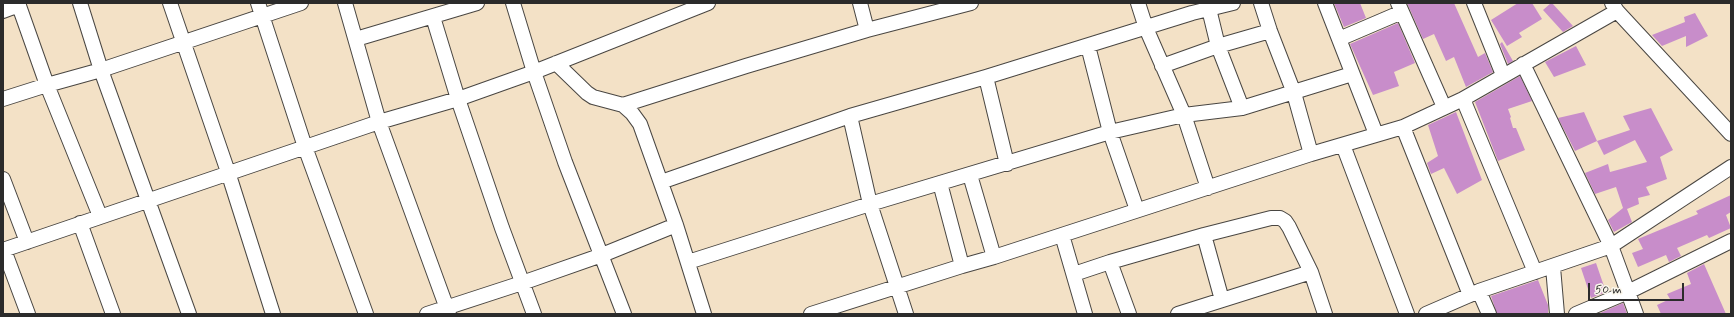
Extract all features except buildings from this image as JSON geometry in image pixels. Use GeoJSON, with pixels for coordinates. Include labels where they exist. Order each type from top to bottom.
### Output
{"type":"FeatureCollection","features":[{"type":"Feature","properties":{"kind":"street"},"geometry":{"type":"LineString","coordinates":[[80,3],[102,70],[189,314]]}},
{"type":"Feature","properties":{"kind":"street"},"geometry":{"type":"LineString","coordinates":[[170,3],[228,172],[273,314]]}},
{"type":"Feature","properties":{"kind":"street"},"geometry":{"type":"LineString","coordinates":[[3,99],[102,70],[184,42],[260,9],[301,3]]}},
{"type":"Feature","properties":{"kind":"street"},"geometry":{"type":"LineString","coordinates":[[345,3],[379,122],[447,311]]}},
{"type":"Feature","properties":{"kind":"street"},"geometry":{"type":"LineString","coordinates":[[356,39],[477,3]]}},
{"type":"Feature","properties":{"kind":"street"},"geometry":{"type":"LineString","coordinates":[[513,3],[534,72],[565,162],[624,314]]}},
{"type":"Feature","properties":{"kind":"street"},"geometry":{"type":"LineString","coordinates":[[28,314],[4,250],[228,172],[379,122],[458,99],[534,72],[708,3]]}},
{"type":"Feature","properties":{"kind":"street"},"geometry":{"type":"LineString","coordinates":[[860,3],[867,30]]}},
{"type":"Feature","properties":{"kind":"street"},"geometry":{"type":"LineString","coordinates":[[623,105],[746,66],[948,6],[971,3]]}},
{"type":"Feature","properties":{"kind":"street"},"geometry":{"type":"LineString","coordinates":[[1138,3],[1146,28],[1184,115],[1208,188]]}},
{"type":"Feature","properties":{"kind":"street"},"geometry":{"type":"LineString","coordinates":[[661,182],[850,116],[986,77],[1146,28],[1191,8],[1209,9],[1233,3]]}},
{"type":"Feature","properties":{"kind":"street"},"geometry":{"type":"LineString","coordinates":[[1261,3],[1294,93],[1311,154]]}},
{"type":"Feature","properties":{"kind":"street"},"geometry":{"type":"LineString","coordinates":[[1325,3],[1376,134]]}},
{"type":"Feature","properties":{"kind":"street"},"geometry":{"type":"LineString","coordinates":[[1474,3],[1503,75]]}},
{"type":"Feature","properties":{"kind":"street"},"geometry":{"type":"LineString","coordinates":[[3,11],[18,4],[47,85],[100,216]]}},
{"type":"Feature","properties":{"kind":"street"},"geometry":{"type":"LineString","coordinates":[[1339,39],[1400,7],[1444,107]]}},
{"type":"Feature","properties":{"kind":"street"},"geometry":{"type":"LineString","coordinates":[[811,314],[994,257],[1311,154],[1403,127],[1462,99],[1523,64],[1614,7],[1731,134]]}},
{"type":"Feature","properties":{"kind":"street"},"geometry":{"type":"LineString","coordinates":[[260,9],[305,147],[366,314]]}},
{"type":"Feature","properties":{"kind":"street"},"geometry":{"type":"LineString","coordinates":[[1209,9],[1218,46],[1242,108]]}},
{"type":"Feature","properties":{"kind":"street"},"geometry":{"type":"LineString","coordinates":[[433,17],[458,99],[534,314]]}},
{"type":"Feature","properties":{"kind":"street"},"geometry":{"type":"LineString","coordinates":[[1162,66],[1218,46],[1270,31]]}},
{"type":"Feature","properties":{"kind":"street"},"geometry":{"type":"LineString","coordinates":[[1088,46],[1110,132],[1137,210]]}},
{"type":"Feature","properties":{"kind":"street"},"geometry":{"type":"LineString","coordinates":[[556,63],[593,97],[623,105],[632,113],[640,124],[676,225],[704,314]]}},
{"type":"Feature","properties":{"kind":"street"},"geometry":{"type":"LineString","coordinates":[[1523,64],[1611,246],[1636,314]]}},
{"type":"Feature","properties":{"kind":"street"},"geometry":{"type":"LineString","coordinates":[[688,262],[870,204],[1110,132],[1184,115],[1242,108],[1352,74]]}},
{"type":"Feature","properties":{"kind":"street"},"geometry":{"type":"LineString","coordinates":[[986,77],[1007,164]]}},
{"type":"Feature","properties":{"kind":"street"},"geometry":{"type":"LineString","coordinates":[[1462,99],[1535,272]]}},
{"type":"Feature","properties":{"kind":"street"},"geometry":{"type":"LineString","coordinates":[[850,116],[870,204],[906,314]]}},
{"type":"Feature","properties":{"kind":"street"},"geometry":{"type":"LineString","coordinates":[[1403,127],[1475,293],[1489,314]]}},
{"type":"Feature","properties":{"kind":"street"},"geometry":{"type":"LineString","coordinates":[[1343,145],[1407,314]]}},
{"type":"Feature","properties":{"kind":"street"},"geometry":{"type":"LineString","coordinates":[[1426,314],[1475,293],[1611,246],[1731,167]]}},
{"type":"Feature","properties":{"kind":"street"},"geometry":{"type":"LineString","coordinates":[[970,175],[994,257]]}},
{"type":"Feature","properties":{"kind":"street"},"geometry":{"type":"LineString","coordinates":[[3,179],[26,242]]}},
{"type":"Feature","properties":{"kind":"street"},"geometry":{"type":"LineString","coordinates":[[940,183],[962,266]]}},
{"type":"Feature","properties":{"kind":"street"},"geometry":{"type":"LineString","coordinates":[[1074,274],[1204,235],[1271,218],[1280,218],[1285,221],[1289,227],[1311,272],[1325,314]]}},
{"type":"Feature","properties":{"kind":"street"},"geometry":{"type":"LineString","coordinates":[[80,223],[113,314]]}},
{"type":"Feature","properties":{"kind":"street"},"geometry":{"type":"LineString","coordinates":[[427,314],[447,311],[602,255],[676,225]]}},
{"type":"Feature","properties":{"kind":"street"},"geometry":{"type":"LineString","coordinates":[[1062,235],[1085,314]]}},
{"type":"Feature","properties":{"kind":"street"},"geometry":{"type":"LineString","coordinates":[[1204,235],[1222,300]]}},
{"type":"Feature","properties":{"kind":"street"},"geometry":{"type":"LineString","coordinates":[[1576,314],[1628,292],[1731,240]]}},
{"type":"Feature","properties":{"kind":"street"},"geometry":{"type":"LineString","coordinates":[[1110,262],[1129,314]]}},
{"type":"Feature","properties":{"kind":"street"},"geometry":{"type":"LineString","coordinates":[[1553,266],[1557,314]]}},
{"type":"Feature","properties":{"kind":"street"},"geometry":{"type":"LineString","coordinates":[[1178,314],[1311,272]]}}]}
